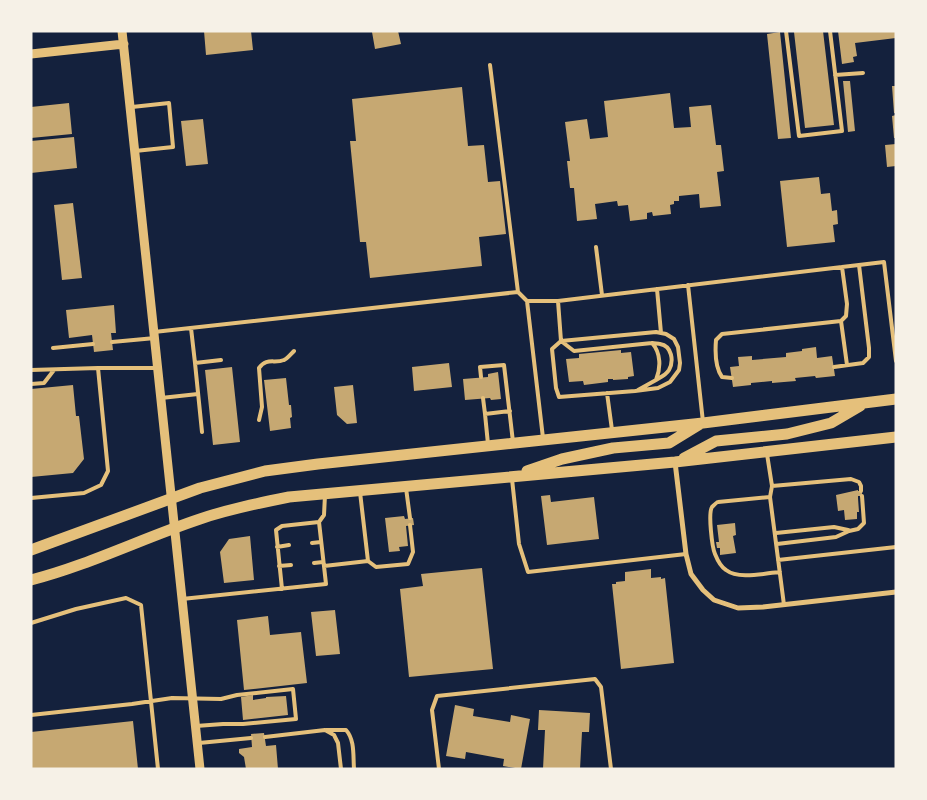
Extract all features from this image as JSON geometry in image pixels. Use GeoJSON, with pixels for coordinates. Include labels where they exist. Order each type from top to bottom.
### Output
{"type":"FeatureCollection","features":[{"type":"Feature","properties":{"kind":"main road"},"geometry":{"type":"LineString","coordinates":[[31,550],[206,486],[265,471],[703,423],[896,399]]}},
{"type":"Feature","properties":{"kind":"main road"},"geometry":{"type":"LineString","coordinates":[[675,462],[716,441],[786,434],[831,423],[863,404]]}},
{"type":"Feature","properties":{"kind":"main road"},"geometry":{"type":"LineString","coordinates":[[512,477],[562,459],[613,448],[670,442],[703,423]]}},
{"type":"Feature","properties":{"kind":"main road"},"geometry":{"type":"LineString","coordinates":[[31,580],[68,569],[202,518],[289,497],[675,462],[896,437]]}},
{"type":"Feature","properties":{"kind":"street"},"geometry":{"type":"LineString","coordinates":[[122,31],[200,769]]}},
{"type":"Feature","properties":{"kind":"street"},"geometry":{"type":"LineString","coordinates":[[31,54],[124,44]]}},
{"type":"Feature","properties":{"kind":"street"},"geometry":{"type":"LineString","coordinates":[[675,462],[686,554],[692,574],[703,590],[714,600],[738,608],[784,605],[896,592]]}},
{"type":"Feature","properties":{"kind":"lane"},"geometry":{"type":"LineString","coordinates":[[786,31],[799,136],[842,130],[830,31]]}},
{"type":"Feature","properties":{"kind":"lane"},"geometry":{"type":"LineString","coordinates":[[490,65],[518,292],[527,302],[543,440]]}},
{"type":"Feature","properties":{"kind":"lane"},"geometry":{"type":"LineString","coordinates":[[835,75],[863,73]]}},
{"type":"Feature","properties":{"kind":"lane"},"geometry":{"type":"LineString","coordinates":[[130,107],[169,103],[173,147],[135,150]]}},
{"type":"Feature","properties":{"kind":"lane"},"geometry":{"type":"LineString","coordinates":[[596,247],[602,295]]}},
{"type":"Feature","properties":{"kind":"lane"},"geometry":{"type":"LineString","coordinates":[[527,302],[884,262],[896,361]]}},
{"type":"Feature","properties":{"kind":"lane"},"geometry":{"type":"LineString","coordinates":[[834,366],[863,363],[868,357],[869,348],[859,266]]}},
{"type":"Feature","properties":{"kind":"lane"},"geometry":{"type":"LineString","coordinates":[[732,378],[722,377],[718,371],[716,340],[722,334],[841,321],[846,316],[847,304],[842,267]]}},
{"type":"Feature","properties":{"kind":"lane"},"geometry":{"type":"LineString","coordinates":[[688,285],[703,423]]}},
{"type":"Feature","properties":{"kind":"lane"},"geometry":{"type":"LineString","coordinates":[[657,288],[660,333]]}},
{"type":"Feature","properties":{"kind":"lane"},"geometry":{"type":"LineString","coordinates":[[112,342],[191,328],[518,292]]}},
{"type":"Feature","properties":{"kind":"lane"},"geometry":{"type":"LineString","coordinates":[[558,300],[561,341],[574,351],[652,344],[662,344],[666,347],[672,358],[669,370],[636,391]]}},
{"type":"Feature","properties":{"kind":"lane"},"geometry":{"type":"LineString","coordinates":[[841,321],[846,365]]}},
{"type":"Feature","properties":{"kind":"lane"},"geometry":{"type":"LineString","coordinates":[[191,328],[202,432]]}},
{"type":"Feature","properties":{"kind":"lane"},"geometry":{"type":"LineString","coordinates":[[641,333],[660,333],[674,339],[678,347],[680,370],[670,382],[658,388],[636,391],[559,397],[556,388],[552,348],[561,341],[641,333]]}},
{"type":"Feature","properties":{"kind":"lane"},"geometry":{"type":"LineString","coordinates":[[53,348],[93,344]]}},
{"type":"Feature","properties":{"kind":"lane"},"geometry":{"type":"LineString","coordinates":[[652,344],[657,348],[659,360],[659,374],[656,380]]}},
{"type":"Feature","properties":{"kind":"lane"},"geometry":{"type":"LineString","coordinates":[[259,420],[262,407],[260,368],[262,364],[284,360],[294,351]]}},
{"type":"Feature","properties":{"kind":"lane"},"geometry":{"type":"LineString","coordinates":[[194,363],[221,360]]}},
{"type":"Feature","properties":{"kind":"lane"},"geometry":{"type":"LineString","coordinates":[[481,377],[480,367],[504,364],[514,443]]}},
{"type":"Feature","properties":{"kind":"lane"},"geometry":{"type":"LineString","coordinates":[[31,498],[84,493],[101,485],[108,471],[98,368]]}},
{"type":"Feature","properties":{"kind":"lane"},"geometry":{"type":"LineString","coordinates":[[31,370],[158,368]]}},
{"type":"Feature","properties":{"kind":"lane"},"geometry":{"type":"LineString","coordinates":[[31,384],[44,383],[54,370]]}},
{"type":"Feature","properties":{"kind":"lane"},"geometry":{"type":"LineString","coordinates":[[607,393],[612,432]]}},
{"type":"Feature","properties":{"kind":"lane"},"geometry":{"type":"LineString","coordinates":[[161,398],[198,394]]}},
{"type":"Feature","properties":{"kind":"lane"},"geometry":{"type":"LineString","coordinates":[[483,398],[489,446]]}},
{"type":"Feature","properties":{"kind":"lane"},"geometry":{"type":"LineString","coordinates":[[485,414],[510,411]]}},
{"type":"Feature","properties":{"kind":"lane"},"geometry":{"type":"LineString","coordinates":[[767,452],[772,486],[770,497],[784,605]]}},
{"type":"Feature","properties":{"kind":"lane"},"geometry":{"type":"LineString","coordinates":[[512,477],[518,544],[528,572],[686,554]]}},
{"type":"Feature","properties":{"kind":"lane"},"geometry":{"type":"LineString","coordinates":[[772,486],[851,479],[859,482],[861,491]]}},
{"type":"Feature","properties":{"kind":"lane"},"geometry":{"type":"LineString","coordinates":[[406,486],[410,518]]}},
{"type":"Feature","properties":{"kind":"lane"},"geometry":{"type":"LineString","coordinates":[[360,490],[368,561],[376,568],[408,564],[413,552],[410,525]]}},
{"type":"Feature","properties":{"kind":"lane"},"geometry":{"type":"LineString","coordinates":[[182,598],[326,584],[319,522],[324,515],[325,493]]}},
{"type":"Feature","properties":{"kind":"lane"},"geometry":{"type":"LineString","coordinates":[[776,533],[834,527],[849,530],[858,529],[864,523],[862,496]]}},
{"type":"Feature","properties":{"kind":"lane"},"geometry":{"type":"LineString","coordinates":[[770,497],[718,502],[712,507],[709,516],[710,525],[714,553],[726,570],[736,575],[780,572]]}},
{"type":"Feature","properties":{"kind":"lane"},"geometry":{"type":"LineString","coordinates":[[282,589],[276,530],[282,526],[319,522]]}},
{"type":"Feature","properties":{"kind":"lane"},"geometry":{"type":"LineString","coordinates":[[777,544],[836,537],[849,530]]}},
{"type":"Feature","properties":{"kind":"lane"},"geometry":{"type":"LineString","coordinates":[[312,543],[321,542]]}},
{"type":"Feature","properties":{"kind":"lane"},"geometry":{"type":"LineString","coordinates":[[277,547],[289,545]]}},
{"type":"Feature","properties":{"kind":"lane"},"geometry":{"type":"LineString","coordinates":[[778,560],[896,547]]}},
{"type":"Feature","properties":{"kind":"lane"},"geometry":{"type":"LineString","coordinates":[[314,563],[368,561]]}},
{"type":"Feature","properties":{"kind":"lane"},"geometry":{"type":"LineString","coordinates":[[280,566],[291,565]]}},
{"type":"Feature","properties":{"kind":"lane"},"geometry":{"type":"LineString","coordinates":[[31,623],[76,609],[126,598],[141,605],[158,769]]}},
{"type":"Feature","properties":{"kind":"lane"},"geometry":{"type":"LineString","coordinates":[[439,769],[432,710],[437,696],[595,679],[600,687],[611,769]]}},
{"type":"Feature","properties":{"kind":"lane"},"geometry":{"type":"LineString","coordinates":[[31,715],[172,698],[221,699],[237,695],[293,689],[296,719],[196,726]]}},
{"type":"Feature","properties":{"kind":"lane"},"geometry":{"type":"LineString","coordinates":[[325,730],[334,735],[338,743],[341,769]]}},
{"type":"Feature","properties":{"kind":"lane"},"geometry":{"type":"LineString","coordinates":[[265,736],[325,730],[346,730],[352,739],[354,769]]}},
{"type":"Feature","properties":{"kind":"lane"},"geometry":{"type":"LineString","coordinates":[[197,743],[251,738]]}},
{"type":"Feature","properties":{"kind":"building"},"geometry":{"type":"Polygon","coordinates":[[[204,31],[251,31],[253,50],[206,55],[204,31]]]}},
{"type":"Feature","properties":{"kind":"building"},"geometry":{"type":"Polygon","coordinates":[[[398,31],[401,44],[375,49],[372,32],[398,31]]]}},
{"type":"Feature","properties":{"kind":"building"},"geometry":{"type":"Polygon","coordinates":[[[823,31],[834,125],[805,128],[794,32],[823,31]]]}},
{"type":"Feature","properties":{"kind":"building"},"geometry":{"type":"Polygon","coordinates":[[[838,31],[896,31],[896,38],[855,43],[857,56],[853,57],[854,62],[842,64],[838,31]]]}},
{"type":"Feature","properties":{"kind":"building"},"geometry":{"type":"Polygon","coordinates":[[[780,32],[791,138],[778,139],[767,34],[780,32]]]}},
{"type":"Feature","properties":{"kind":"building"},"geometry":{"type":"Polygon","coordinates":[[[843,81],[850,81],[855,131],[848,132],[843,81]]]}},
{"type":"Feature","properties":{"kind":"building"},"geometry":{"type":"Polygon","coordinates":[[[892,86],[896,86],[896,113],[894,113],[892,86]]]}},
{"type":"Feature","properties":{"kind":"building"},"geometry":{"type":"Polygon","coordinates":[[[462,87],[468,146],[484,145],[488,182],[500,181],[506,234],[479,237],[482,266],[370,278],[366,242],[360,242],[350,141],[356,141],[352,99],[462,87]]]}},
{"type":"Feature","properties":{"kind":"building"},"geometry":{"type":"Polygon","coordinates":[[[670,93],[674,128],[691,127],[689,107],[711,105],[716,145],[721,145],[724,171],[717,172],[721,206],[700,208],[699,194],[679,196],[679,201],[674,201],[674,204],[670,205],[671,214],[653,216],[652,212],[647,213],[647,219],[630,221],[628,205],[618,206],[617,201],[595,204],[597,219],[577,221],[574,188],[570,188],[567,161],[570,161],[565,122],[587,119],[590,139],[608,137],[604,101],[670,93]]]}},
{"type":"Feature","properties":{"kind":"building"},"geometry":{"type":"Polygon","coordinates":[[[69,103],[72,134],[31,138],[31,107],[69,103]]]}},
{"type":"Feature","properties":{"kind":"building"},"geometry":{"type":"Polygon","coordinates":[[[896,115],[896,138],[894,138],[892,116],[896,115]]]}},
{"type":"Feature","properties":{"kind":"building"},"geometry":{"type":"Polygon","coordinates":[[[203,119],[208,164],[186,166],[181,121],[203,119]]]}},
{"type":"Feature","properties":{"kind":"building"},"geometry":{"type":"Polygon","coordinates":[[[74,137],[77,168],[31,173],[31,141],[74,137]]]}},
{"type":"Feature","properties":{"kind":"building"},"geometry":{"type":"Polygon","coordinates":[[[896,144],[896,166],[887,167],[885,145],[896,144]]]}},
{"type":"Feature","properties":{"kind":"building"},"geometry":{"type":"Polygon","coordinates":[[[819,177],[821,194],[830,193],[832,211],[837,210],[838,224],[833,225],[835,242],[787,247],[780,181],[819,177]]]}},
{"type":"Feature","properties":{"kind":"building"},"geometry":{"type":"Polygon","coordinates":[[[73,203],[82,278],[62,280],[54,205],[73,203]]]}},
{"type":"Feature","properties":{"kind":"building"},"geometry":{"type":"Polygon","coordinates":[[[114,305],[116,333],[111,333],[113,350],[94,352],[92,335],[69,338],[66,310],[114,305]]]}},
{"type":"Feature","properties":{"kind":"building"},"geometry":{"type":"Polygon","coordinates":[[[816,347],[817,358],[832,356],[835,376],[795,378],[796,381],[751,383],[751,385],[733,387],[730,367],[739,366],[738,357],[752,356],[752,360],[786,357],[786,353],[816,347]]]}},
{"type":"Feature","properties":{"kind":"building"},"geometry":{"type":"Polygon","coordinates":[[[621,350],[621,353],[631,352],[634,376],[628,377],[628,379],[608,379],[608,382],[584,385],[583,381],[569,382],[566,359],[579,358],[579,354],[621,350]]]}},
{"type":"Feature","properties":{"kind":"building"},"geometry":{"type":"Polygon","coordinates":[[[449,363],[452,387],[414,391],[412,367],[449,363]]]}},
{"type":"Feature","properties":{"kind":"building"},"geometry":{"type":"Polygon","coordinates":[[[232,367],[240,442],[213,445],[205,370],[232,367]]]}},
{"type":"Feature","properties":{"kind":"building"},"geometry":{"type":"Polygon","coordinates":[[[498,372],[501,399],[465,400],[463,379],[488,377],[488,374],[498,372]]]}},
{"type":"Feature","properties":{"kind":"building"},"geometry":{"type":"Polygon","coordinates":[[[286,378],[289,405],[291,405],[291,428],[270,431],[264,380],[286,378]]]}},
{"type":"Feature","properties":{"kind":"building"},"geometry":{"type":"Polygon","coordinates":[[[73,385],[76,416],[79,416],[84,459],[73,473],[31,477],[31,389],[73,385]]]}},
{"type":"Feature","properties":{"kind":"building"},"geometry":{"type":"Polygon","coordinates":[[[353,385],[357,423],[347,424],[337,415],[334,387],[353,385]]]}},
{"type":"Feature","properties":{"kind":"building"},"geometry":{"type":"Polygon","coordinates":[[[858,490],[862,491],[862,496],[858,496],[859,512],[857,512],[857,519],[845,520],[844,510],[838,511],[836,495],[858,490]]]}},
{"type":"Feature","properties":{"kind":"building"},"geometry":{"type":"Polygon","coordinates":[[[550,495],[551,502],[594,497],[599,539],[547,545],[541,496],[550,495]]]}},
{"type":"Feature","properties":{"kind":"building"},"geometry":{"type":"Polygon","coordinates":[[[404,516],[405,519],[413,518],[414,525],[406,526],[408,546],[399,547],[400,551],[389,552],[385,518],[404,516]]]}},
{"type":"Feature","properties":{"kind":"building"},"geometry":{"type":"Polygon","coordinates":[[[735,523],[736,535],[733,536],[736,553],[720,555],[720,548],[717,548],[716,542],[719,542],[717,525],[735,523]]]}},
{"type":"Feature","properties":{"kind":"building"},"geometry":{"type":"Polygon","coordinates":[[[250,536],[254,580],[224,583],[220,552],[229,539],[250,536]]]}},
{"type":"Feature","properties":{"kind":"building"},"geometry":{"type":"Polygon","coordinates":[[[482,568],[493,669],[409,677],[400,589],[423,586],[421,574],[482,568]]]}},
{"type":"Feature","properties":{"kind":"building"},"geometry":{"type":"Polygon","coordinates":[[[651,569],[651,578],[665,578],[674,663],[621,669],[612,584],[625,581],[625,572],[651,569]]]}},
{"type":"Feature","properties":{"kind":"building"},"geometry":{"type":"Polygon","coordinates":[[[335,610],[340,654],[316,656],[311,612],[335,610]]]}},
{"type":"Feature","properties":{"kind":"building"},"geometry":{"type":"Polygon","coordinates":[[[268,616],[270,635],[301,632],[307,683],[244,690],[237,620],[268,616]]]}},
{"type":"Feature","properties":{"kind":"building"},"geometry":{"type":"Polygon","coordinates":[[[253,695],[253,700],[286,696],[288,715],[243,720],[241,697],[253,695]]]}},
{"type":"Feature","properties":{"kind":"building"},"geometry":{"type":"Polygon","coordinates":[[[455,705],[474,709],[473,716],[510,722],[511,715],[530,719],[521,769],[503,766],[504,759],[466,752],[465,759],[446,756],[455,705]]]}},
{"type":"Feature","properties":{"kind":"building"},"geometry":{"type":"Polygon","coordinates":[[[539,710],[590,713],[589,732],[582,732],[580,769],[543,769],[545,730],[538,730],[539,710]]]}},
{"type":"Feature","properties":{"kind":"building"},"geometry":{"type":"Polygon","coordinates":[[[133,721],[138,769],[31,769],[31,732],[133,721]]]}},
{"type":"Feature","properties":{"kind":"building"},"geometry":{"type":"Polygon","coordinates":[[[264,733],[266,746],[276,745],[278,769],[246,769],[244,757],[239,753],[239,749],[252,747],[251,734],[264,733]]]}}]}
